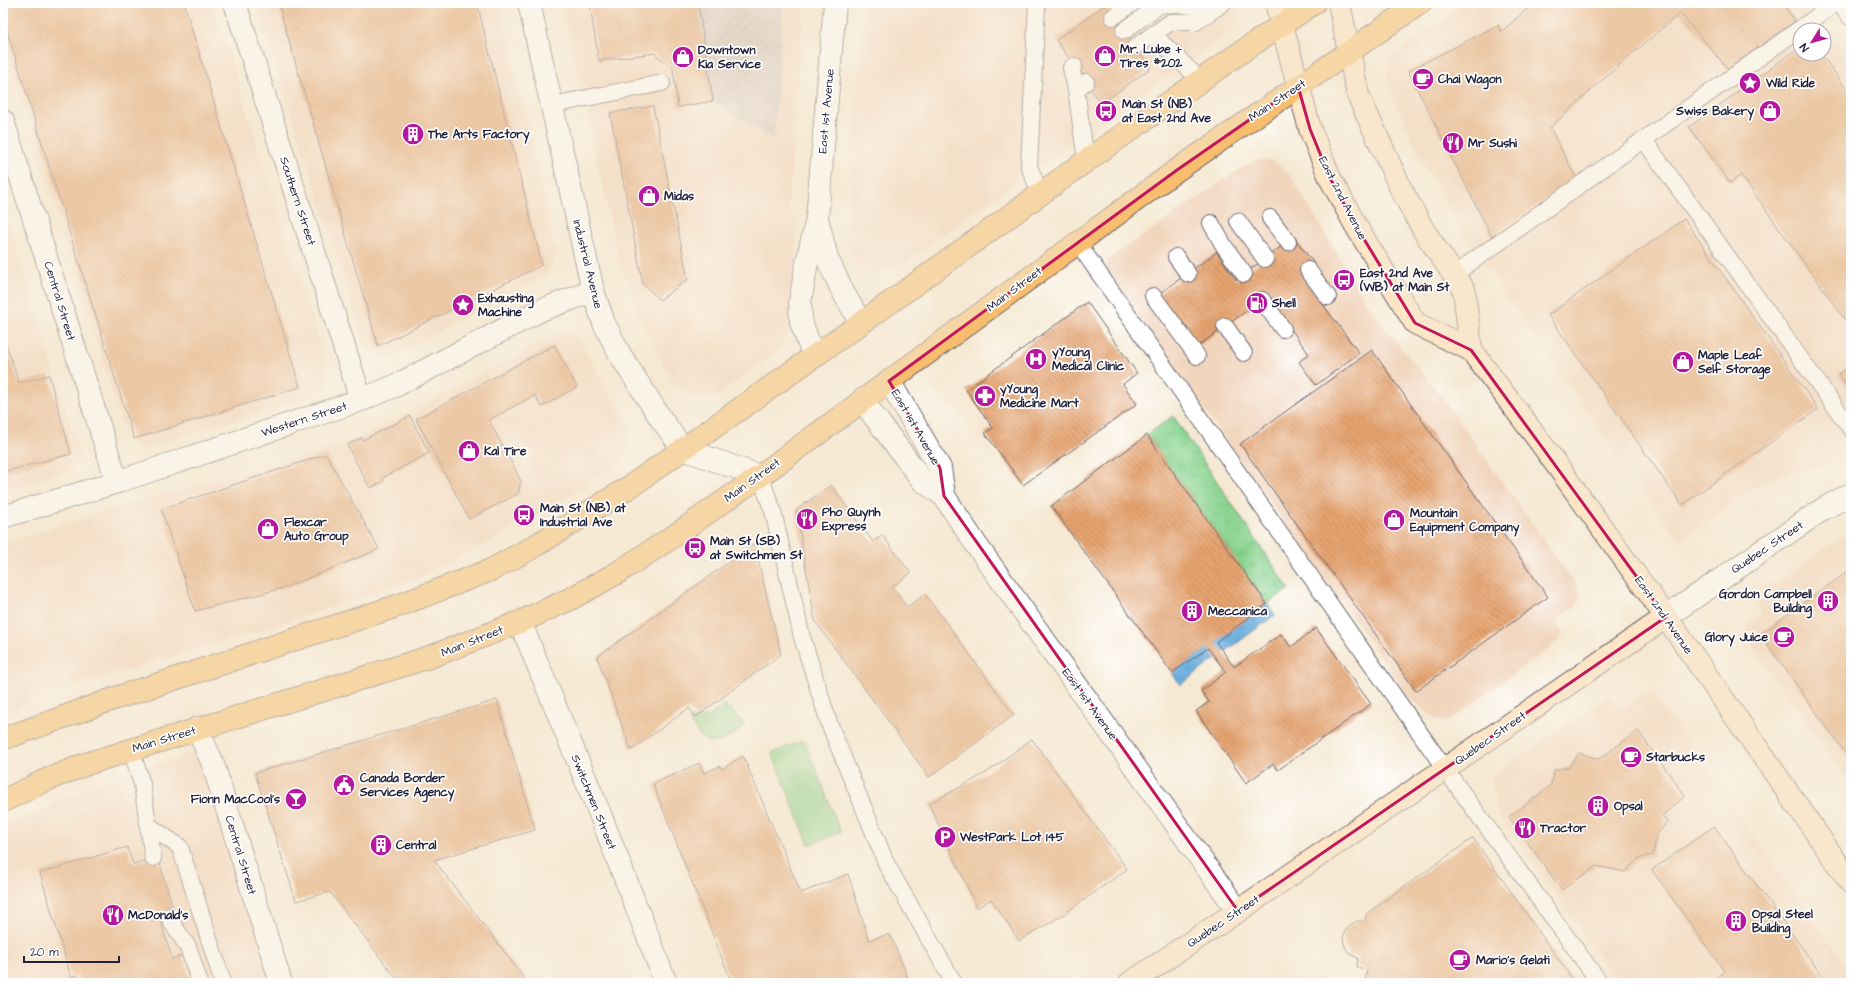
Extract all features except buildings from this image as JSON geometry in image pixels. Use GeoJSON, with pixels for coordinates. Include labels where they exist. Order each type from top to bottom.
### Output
{"type":"FeatureCollection","features":[{"type":"Feature","properties":{"kind":"main road","name":"East 2nd Avenue"},"geometry":{"type":"LineString","coordinates":[[1276,3],[1310,129],[1330,178],[1356,226],[1415,323],[1471,350],[1540,442],[1666,617],[1851,883]]}},
{"type":"Feature","properties":{"kind":"main road"},"geometry":{"type":"LineString","coordinates":[[3,739],[116,698],[400,605],[491,570],[580,518],[683,448],[814,357],[1200,80],[1314,3]]}},
{"type":"Feature","properties":{"kind":"main road"},"geometry":{"type":"LineString","coordinates":[[1339,3],[1358,95],[1381,147],[1424,231],[1464,290],[1471,350]]}},
{"type":"Feature","properties":{"kind":"main road","name":"Main Street"},"geometry":{"type":"LineString","coordinates":[[3,801],[46,780],[131,749],[430,657],[520,622],[572,598],[617,573],[674,536],[760,476],[1077,242],[1212,145],[1349,53],[1420,3]]}},
{"type":"Feature","properties":{"kind":"main road","name":"Quebec Street"},"geometry":{"type":"LineString","coordinates":[[1130,983],[1238,911],[1666,617]]}},
{"type":"Feature","properties":{"kind":"street","name":"Southern Street"},"geometry":{"type":"LineString","coordinates":[[235,3],[361,400]]}},
{"type":"Feature","properties":{"kind":"street","name":"Industrial Avenue"},"geometry":{"type":"LineString","coordinates":[[529,3],[593,291],[604,323],[619,353],[656,412],[683,448]]}},
{"type":"Feature","properties":{"kind":"street","name":"East 1st Avenue"},"geometry":{"type":"LineString","coordinates":[[814,357],[801,322],[800,302],[817,219],[835,3]]}},
{"type":"Feature","properties":{"kind":"street"},"geometry":{"type":"LineString","coordinates":[[1843,3],[1851,14]]}},
{"type":"Feature","properties":{"kind":"street","name":"Central Street"},"geometry":{"type":"LineString","coordinates":[[3,121],[117,482]]}},
{"type":"Feature","properties":{"kind":"street","name":"East 1st Avenue"},"geometry":{"type":"LineString","coordinates":[[817,219],[827,258],[843,292],[861,323]]}},
{"type":"Feature","properties":{"kind":"street","name":"Western Street"},"geometry":{"type":"LineString","coordinates":[[3,517],[117,482],[361,400],[397,385],[541,310],[593,291]]}},
{"type":"Feature","properties":{"kind":"street","name":"East 1st Avenue"},"geometry":{"type":"LineString","coordinates":[[889,381],[940,468],[944,496]]}},
{"type":"Feature","properties":{"kind":"street","name":"East 1st Avenue"},"geometry":{"type":"LineString","coordinates":[[862,400],[922,480],[944,496],[977,546],[1238,911]]}},
{"type":"Feature","properties":{"kind":"street"},"geometry":{"type":"LineString","coordinates":[[683,448],[760,476]]}},
{"type":"Feature","properties":{"kind":"street","name":"Quebec Street"},"geometry":{"type":"LineString","coordinates":[[1666,617],[1823,509],[1851,494]]}},
{"type":"Feature","properties":{"kind":"street","name":"Switchmen Street"},"geometry":{"type":"LineString","coordinates":[[520,622],[600,814],[666,983]]}},
{"type":"Feature","properties":{"kind":"street","name":"Central Street"},"geometry":{"type":"LineString","coordinates":[[197,728],[213,764],[281,983]]}},
{"type":"Feature","properties":{"kind":"lane"},"geometry":{"type":"LineString","coordinates":[[1037,3],[1029,166],[1040,194]]}},
{"type":"Feature","properties":{"kind":"lane"},"geometry":{"type":"LineString","coordinates":[[1113,17],[1133,3]]}},
{"type":"Feature","properties":{"kind":"lane"},"geometry":{"type":"LineString","coordinates":[[1453,275],[1836,3]]}},
{"type":"Feature","properties":{"kind":"lane"},"geometry":{"type":"LineString","coordinates":[[1124,31],[1159,5],[1219,5]]}},
{"type":"Feature","properties":{"kind":"lane"},"geometry":{"type":"LineString","coordinates":[[1135,47],[1171,22],[1196,22],[1219,5]]}},
{"type":"Feature","properties":{"kind":"lane"},"geometry":{"type":"LineString","coordinates":[[1153,34],[1200,80]]}},
{"type":"Feature","properties":{"kind":"lane"},"geometry":{"type":"LineString","coordinates":[[1074,66],[1071,68],[1081,85],[1086,161]]}},
{"type":"Feature","properties":{"kind":"lane"},"geometry":{"type":"LineString","coordinates":[[552,105],[662,83]]}},
{"type":"Feature","properties":{"kind":"lane"},"geometry":{"type":"LineString","coordinates":[[1644,140],[1851,429]]}},
{"type":"Feature","properties":{"kind":"lane"},"geometry":{"type":"LineString","coordinates":[[1270,218],[1288,242]]}},
{"type":"Feature","properties":{"kind":"lane"},"geometry":{"type":"LineString","coordinates":[[1238,221],[1265,259]]}},
{"type":"Feature","properties":{"kind":"lane"},"geometry":{"type":"LineString","coordinates":[[1211,223],[1224,246],[1244,274]]}},
{"type":"Feature","properties":{"kind":"lane"},"geometry":{"type":"LineString","coordinates":[[1077,242],[1445,768],[1600,983]]}},
{"type":"Feature","properties":{"kind":"lane"},"geometry":{"type":"LineString","coordinates":[[1176,257],[1188,274]]}},
{"type":"Feature","properties":{"kind":"lane"},"geometry":{"type":"LineString","coordinates":[[1308,270],[1328,297]]}},
{"type":"Feature","properties":{"kind":"lane"},"geometry":{"type":"LineString","coordinates":[[1153,296],[1197,356]]}},
{"type":"Feature","properties":{"kind":"lane"},"geometry":{"type":"LineString","coordinates":[[1262,300],[1283,329]]}},
{"type":"Feature","properties":{"kind":"lane"},"geometry":{"type":"LineString","coordinates":[[1226,326],[1244,353]]}},
{"type":"Feature","properties":{"kind":"lane"},"geometry":{"type":"LineString","coordinates":[[760,476],[773,511],[802,637],[829,723],[887,865],[954,983]]}},
{"type":"Feature","properties":{"kind":"lane"},"geometry":{"type":"LineString","coordinates":[[131,749],[142,784],[153,858]]}},
{"type":"Feature","properties":{"kind":"lane"},"geometry":{"type":"LineString","coordinates":[[148,826],[180,847],[223,983]]}},
{"type":"Feature","properties":{"kind":"lane"},"geometry":{"type":"LineString","coordinates":[[169,916],[188,947],[200,983]]}},
{"type":"Feature","properties":{"kind":"highlighted area"},"geometry":{"type":"Polygon","coordinates":[[[1298,86],[1310,129],[1330,178],[1356,226],[1415,323],[1471,350],[1666,617],[1238,911],[944,496],[940,468],[889,381],[1177,170],[1298,86]]]}},
{"type":"Feature","properties":{"kind":"shaded area"},"geometry":{"type":"Polygon","coordinates":[[[3,3],[213,3],[330,377],[329,383],[320,392],[316,395],[145,448],[133,445],[126,438],[3,34],[3,3]]]}},
{"type":"Feature","properties":{"kind":"shaded area","name":"The Arts Factory"},"geometry":{"type":"Polygon","coordinates":[[[256,3],[500,3],[555,250],[556,257],[547,274],[391,357],[367,350],[256,3]]]}},
{"type":"Feature","properties":{"kind":"shaded area"},"geometry":{"type":"Polygon","coordinates":[[[562,3],[804,3],[788,211],[798,223],[789,330],[785,340],[776,353],[720,394],[712,398],[692,396],[680,389],[674,383],[641,322],[617,252],[562,3]]]}},
{"type":"Feature","properties":{"kind":"shaded area"},"geometry":{"type":"Polygon","coordinates":[[[698,3],[783,3],[774,140],[713,101],[698,3]]]}},
{"type":"Feature","properties":{"kind":"shaded area"},"geometry":{"type":"Polygon","coordinates":[[[865,3],[1237,3],[1237,19],[1234,28],[1226,35],[906,262],[879,273],[861,271],[850,254],[846,229],[865,3]]]}},
{"type":"Feature","properties":{"kind":"shaded area"},"geometry":{"type":"Polygon","coordinates":[[[1465,3],[1806,3],[1820,22],[1792,22],[1792,62],[1832,62],[1832,39],[1851,66],[1851,459],[1783,474],[1764,481],[1683,539],[1677,536],[1667,526],[1467,239],[1422,160],[1394,100],[1387,75],[1388,65],[1393,56],[1465,3]]]}},
{"type":"Feature","properties":{"kind":"shaded area"},"geometry":{"type":"Polygon","coordinates":[[[1258,160],[1267,160],[1278,164],[1290,175],[1365,300],[1384,327],[1442,397],[1580,591],[1578,604],[1556,621],[1563,635],[1557,642],[1447,722],[1438,721],[1411,699],[1106,272],[1106,266],[1110,258],[1245,166],[1258,160]]]}},
{"type":"Feature","properties":{"kind":"shaded area"},"geometry":{"type":"Polygon","coordinates":[[[3,205],[79,453],[77,465],[69,470],[3,491],[3,205]]]}},
{"type":"Feature","properties":{"kind":"shaded area"},"geometry":{"type":"Polygon","coordinates":[[[558,331],[572,334],[581,342],[629,429],[631,442],[618,464],[548,509],[484,545],[415,578],[275,626],[53,692],[3,713],[3,544],[93,514],[347,444],[552,337],[558,331]]]}},
{"type":"Feature","properties":{"kind":"shaded area"},"geometry":{"type":"Polygon","coordinates":[[[1851,530],[1851,785],[1749,642],[1746,634],[1748,623],[1761,613],[1752,596],[1762,585],[1777,583],[1851,530]]]}},
{"type":"Feature","properties":{"kind":"shaded area"},"geometry":{"type":"Polygon","coordinates":[[[1643,693],[1649,693],[1655,696],[1851,972],[1851,983],[1618,983],[1498,814],[1491,777],[1608,696],[1619,710],[1643,693]]]}},
{"type":"Feature","properties":{"kind":"shaded area"},"geometry":{"type":"Polygon","coordinates":[[[194,752],[203,757],[273,983],[3,983],[3,827],[93,786],[194,752]]]}},
{"type":"Feature","properties":{"kind":"green space"},"geometry":{"type":"Polygon","coordinates":[[[1173,416],[1289,589],[1267,604],[1147,435],[1173,416]]]}},
{"type":"Feature","properties":{"kind":"green space"},"geometry":{"type":"Polygon","coordinates":[[[725,704],[745,725],[736,733],[719,742],[707,741],[700,736],[689,720],[711,715],[725,704]]]}},
{"type":"Feature","properties":{"kind":"green space"},"geometry":{"type":"Polygon","coordinates":[[[804,740],[841,832],[809,845],[772,753],[804,740]]]}},
{"type":"Feature","properties":{"kind":"water"},"geometry":{"type":"Polygon","coordinates":[[[1267,604],[1275,615],[1180,685],[1172,673],[1267,604]]]}},
{"type":"Feature","properties":{"kind":"place","name":"Mr. Lube + Tires #202"},"geometry":{"type":"Point","coordinates":[1105,56]}},
{"type":"Feature","properties":{"kind":"place","name":"Downtown Kia Service"},"geometry":{"type":"Point","coordinates":[683,57]}},
{"type":"Feature","properties":{"kind":"place","name":"Chai Wagon"},"geometry":{"type":"Point","coordinates":[1423,79]}},
{"type":"Feature","properties":{"kind":"place","name":"Wild Ride"},"geometry":{"type":"Point","coordinates":[1750,83]}},
{"type":"Feature","properties":{"kind":"place","name":"Main St (NB) at East 2nd Ave"},"geometry":{"type":"Point","coordinates":[1106,111]}},
{"type":"Feature","properties":{"kind":"place","name":"Swiss Bakery"},"geometry":{"type":"Point","coordinates":[1770,111]}},
{"type":"Feature","properties":{"kind":"place","name":"The Arts Factory"},"geometry":{"type":"Point","coordinates":[413,134]}},
{"type":"Feature","properties":{"kind":"place","name":"Mr Sushi"},"geometry":{"type":"Point","coordinates":[1453,143]}},
{"type":"Feature","properties":{"kind":"place","name":"Midas"},"geometry":{"type":"Point","coordinates":[649,196]}},
{"type":"Feature","properties":{"kind":"place","name":"East 2nd Ave (WB) at Main St"},"geometry":{"type":"Point","coordinates":[1344,280]}},
{"type":"Feature","properties":{"kind":"place","name":"Shell"},"geometry":{"type":"Point","coordinates":[1257,303]}},
{"type":"Feature","properties":{"kind":"place","name":"Exhausting Machine"},"geometry":{"type":"Point","coordinates":[463,305]}},
{"type":"Feature","properties":{"kind":"place","name":"yYoung Medical Clinic"},"geometry":{"type":"Point","coordinates":[1036,359]}},
{"type":"Feature","properties":{"kind":"place","name":"Maple Leaf Self Storage"},"geometry":{"type":"Point","coordinates":[1683,362]}},
{"type":"Feature","properties":{"kind":"place","name":"yYoung Medicine Mart"},"geometry":{"type":"Point","coordinates":[985,396]}},
{"type":"Feature","properties":{"kind":"place","name":"Kal Tire"},"geometry":{"type":"Point","coordinates":[469,451]}},
{"type":"Feature","properties":{"kind":"place","name":"Main St (NB) at Industrial Ave"},"geometry":{"type":"Point","coordinates":[524,515]}},
{"type":"Feature","properties":{"kind":"place","name":"Pho Quynh Express"},"geometry":{"type":"Point","coordinates":[807,519]}},
{"type":"Feature","properties":{"kind":"place","name":"Mountain Equipment Company"},"geometry":{"type":"Point","coordinates":[1394,520]}},
{"type":"Feature","properties":{"kind":"place","name":"Flexcar Auto Group"},"geometry":{"type":"Point","coordinates":[268,529]}},
{"type":"Feature","properties":{"kind":"place","name":"Main St (SB) at Switchmen St"},"geometry":{"type":"Point","coordinates":[695,548]}},
{"type":"Feature","properties":{"kind":"place","name":"Gordon Campbell Building"},"geometry":{"type":"Point","coordinates":[1828,601]}},
{"type":"Feature","properties":{"kind":"place","name":"Meccanica"},"geometry":{"type":"Point","coordinates":[1192,611]}},
{"type":"Feature","properties":{"kind":"place","name":"Glory Juice"},"geometry":{"type":"Point","coordinates":[1784,637]}},
{"type":"Feature","properties":{"kind":"place","name":"Starbucks"},"geometry":{"type":"Point","coordinates":[1631,757]}},
{"type":"Feature","properties":{"kind":"place","name":"Canada Border Services Agency"},"geometry":{"type":"Point","coordinates":[344,785]}},
{"type":"Feature","properties":{"kind":"place","name":"Fionn MacCool's"},"geometry":{"type":"Point","coordinates":[296,799]}},
{"type":"Feature","properties":{"kind":"place","name":"Opsal"},"geometry":{"type":"Point","coordinates":[1598,806]}},
{"type":"Feature","properties":{"kind":"place","name":"Tractor"},"geometry":{"type":"Point","coordinates":[1525,828]}},
{"type":"Feature","properties":{"kind":"place","name":"WestPark Lot 145"},"geometry":{"type":"Point","coordinates":[945,837]}},
{"type":"Feature","properties":{"kind":"place","name":"Central"},"geometry":{"type":"Point","coordinates":[381,845]}},
{"type":"Feature","properties":{"kind":"place","name":"McDonald's"},"geometry":{"type":"Point","coordinates":[113,915]}},
{"type":"Feature","properties":{"kind":"place","name":"Opsal Steel Building"},"geometry":{"type":"Point","coordinates":[1736,921]}},
{"type":"Feature","properties":{"kind":"place","name":"Mario's Gelati"},"geometry":{"type":"Point","coordinates":[1460,960]}}]}
